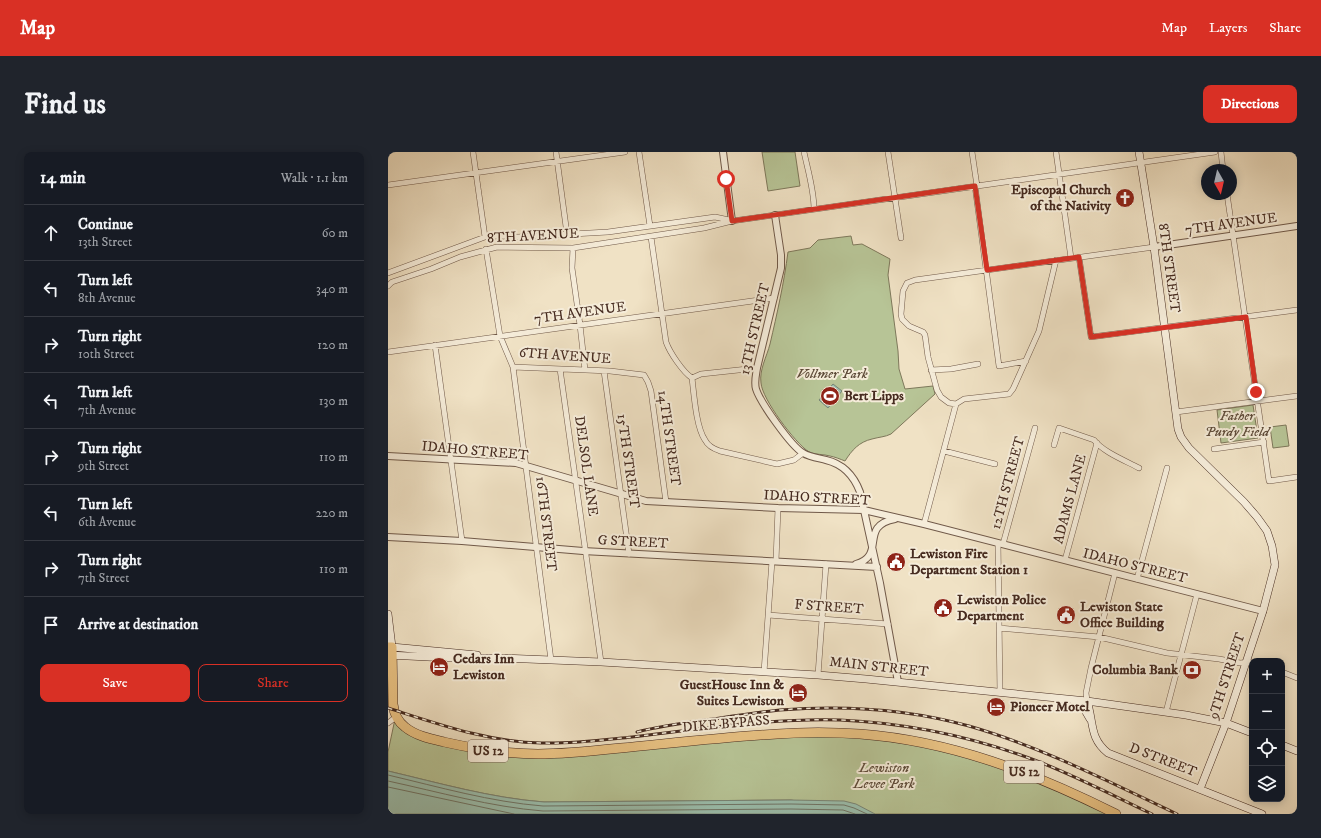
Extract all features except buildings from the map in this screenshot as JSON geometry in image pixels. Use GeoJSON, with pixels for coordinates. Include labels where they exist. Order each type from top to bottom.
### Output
{"type":"FeatureCollection","features":[{"type":"Feature","properties":{"kind":"highway"},"geometry":{"type":"LineString","coordinates":[[390,651],[393,704]]}},
{"type":"Feature","properties":{"kind":"highway"},"geometry":{"type":"LineString","coordinates":[[388,673],[388,688],[396,717]]}},
{"type":"Feature","properties":{"kind":"highway","name":"DIKE BYPASS"},"geometry":{"type":"LineString","coordinates":[[396,717],[407,729],[431,738],[481,750],[531,754],[580,752],[776,734],[833,733],[884,737],[928,743],[986,758],[1031,775],[1116,814]]}},
{"type":"Feature","properties":{"kind":"main road","name":"8TH STREET"},"geometry":{"type":"LineString","coordinates":[[1139,152],[1154,247],[1178,429],[1184,442],[1248,507],[1267,531],[1272,546]]}},
{"type":"Feature","properties":{"kind":"main road","name":"9TH STREET"},"geometry":{"type":"LineString","coordinates":[[1200,789],[1248,662],[1275,565],[1272,546]]}},
{"type":"Feature","properties":{"kind":"main road"},"geometry":{"type":"LineString","coordinates":[[388,614],[390,651]]}},
{"type":"Feature","properties":{"kind":"main road","name":"MAIN STREET"},"geometry":{"type":"LineString","coordinates":[[390,651],[451,652],[500,658],[601,662],[818,675],[898,682],[1075,700],[1186,714],[1226,723],[1249,732]]}},
{"type":"Feature","properties":{"kind":"main road"},"geometry":{"type":"LineString","coordinates":[[1075,700],[1090,716],[1098,708],[1120,706]]}},
{"type":"Feature","properties":{"kind":"main road","name":"D STREET"},"geometry":{"type":"LineString","coordinates":[[1087,702],[1096,740],[1108,753],[1262,814]]}},
{"type":"Feature","properties":{"kind":"main road"},"geometry":{"type":"LineString","coordinates":[[1285,746],[1297,751]]}},
{"type":"Feature","properties":{"kind":"street"},"geometry":{"type":"LineString","coordinates":[[473,152],[485,237]]}},
{"type":"Feature","properties":{"kind":"street"},"geometry":{"type":"LineString","coordinates":[[556,152],[567,234]]}},
{"type":"Feature","properties":{"kind":"street"},"geometry":{"type":"LineString","coordinates":[[388,185],[625,152]]}},
{"type":"Feature","properties":{"kind":"street"},"geometry":{"type":"LineString","coordinates":[[639,152],[650,226]]}},
{"type":"Feature","properties":{"kind":"street"},"geometry":{"type":"LineString","coordinates":[[723,152],[732,221]]}},
{"type":"Feature","properties":{"kind":"street"},"geometry":{"type":"LineString","coordinates":[[804,152],[814,201],[814,209]]}},
{"type":"Feature","properties":{"kind":"street"},"geometry":{"type":"LineString","coordinates":[[888,152],[901,238]]}},
{"type":"Feature","properties":{"kind":"street"},"geometry":{"type":"LineString","coordinates":[[972,152],[1000,366],[1026,361]]}},
{"type":"Feature","properties":{"kind":"street"},"geometry":{"type":"LineString","coordinates":[[1056,152],[1071,258]]}},
{"type":"Feature","properties":{"kind":"street","name":"8TH AVENUE"},"geometry":{"type":"LineString","coordinates":[[388,286],[392,282],[431,269],[460,257],[502,247],[573,248],[710,227],[732,221],[1215,152]]}},
{"type":"Feature","properties":{"kind":"street"},"geometry":{"type":"LineString","coordinates":[[1221,152],[1222,164]]}},
{"type":"Feature","properties":{"kind":"street"},"geometry":{"type":"LineString","coordinates":[[1228,200],[1270,481],[1297,477]]}},
{"type":"Feature","properties":{"kind":"street","name":"13TH STREET"},"geometry":{"type":"LineString","coordinates":[[776,215],[781,261],[774,298],[754,382],[759,396],[791,442],[803,453],[834,462],[845,469],[857,484],[877,567],[898,682]]}},
{"type":"Feature","properties":{"kind":"street","name":"8TH AVENUE"},"geometry":{"type":"LineString","coordinates":[[388,273],[485,237],[518,237],[608,232],[715,217],[732,221]]}},
{"type":"Feature","properties":{"kind":"street","name":"7TH AVENUE"},"geometry":{"type":"LineString","coordinates":[[931,370],[925,335],[923,332],[909,326],[902,319],[903,291],[908,283],[915,280],[1297,226]]}},
{"type":"Feature","properties":{"kind":"street"},"geometry":{"type":"LineString","coordinates":[[651,237],[668,348],[688,375],[692,378],[700,431],[704,440],[714,449],[720,451],[777,464],[794,460],[803,453]]}},
{"type":"Feature","properties":{"kind":"street"},"geometry":{"type":"LineString","coordinates":[[573,248],[572,268],[586,370]]}},
{"type":"Feature","properties":{"kind":"street"},"geometry":{"type":"LineString","coordinates":[[486,250],[500,336]]}},
{"type":"Feature","properties":{"kind":"street"},"geometry":{"type":"LineString","coordinates":[[1079,257],[1091,337],[1297,310]]}},
{"type":"Feature","properties":{"kind":"street"},"geometry":{"type":"LineString","coordinates":[[978,364],[951,370],[931,370],[937,390],[941,397],[949,403],[956,404],[964,399],[1009,394],[1013,389],[1039,331],[1056,260]]}},
{"type":"Feature","properties":{"kind":"street","name":"7TH AVENUE"},"geometry":{"type":"LineString","coordinates":[[388,352],[774,298]]}},
{"type":"Feature","properties":{"kind":"street","name":"6TH AVENUE"},"geometry":{"type":"LineString","coordinates":[[500,336],[513,367],[604,371],[641,375],[646,377]]}},
{"type":"Feature","properties":{"kind":"street"},"geometry":{"type":"LineString","coordinates":[[435,345],[462,541]]}},
{"type":"Feature","properties":{"kind":"street","name":"16TH STREET"},"geometry":{"type":"LineString","coordinates":[[513,367],[552,660]]}},
{"type":"Feature","properties":{"kind":"street","name":"DELSOL LANE"},"geometry":{"type":"LineString","coordinates":[[560,368],[601,662]]}},
{"type":"Feature","properties":{"kind":"street"},"geometry":{"type":"LineString","coordinates":[[692,378],[701,374],[757,368]]}},
{"type":"Feature","properties":{"kind":"street","name":"15TH STREET"},"geometry":{"type":"LineString","coordinates":[[604,371],[629,554]]}},
{"type":"Feature","properties":{"kind":"street","name":"14TH STREET"},"geometry":{"type":"LineString","coordinates":[[646,377],[651,391],[666,502]]}},
{"type":"Feature","properties":{"kind":"street"},"geometry":{"type":"LineString","coordinates":[[1176,412],[1297,396]]}},
{"type":"Feature","properties":{"kind":"street"},"geometry":{"type":"LineString","coordinates":[[924,524],[956,404]]}},
{"type":"Feature","properties":{"kind":"street","name":"12TH STREET"},"geometry":{"type":"LineString","coordinates":[[1000,693],[999,628],[1001,544],[1035,428]]}},
{"type":"Feature","properties":{"kind":"street"},"geometry":{"type":"LineString","coordinates":[[1054,445],[1059,428],[1090,438],[1097,444],[1139,468]]}},
{"type":"Feature","properties":{"kind":"street"},"geometry":{"type":"LineString","coordinates":[[1214,449],[1264,442]]}},
{"type":"Feature","properties":{"kind":"street","name":"ADAMS LANE"},"geometry":{"type":"LineString","coordinates":[[1065,560],[1097,444]]}},
{"type":"Feature","properties":{"kind":"street"},"geometry":{"type":"LineString","coordinates":[[944,451],[995,464]]}},
{"type":"Feature","properties":{"kind":"street","name":"IDAHO STREET"},"geometry":{"type":"LineString","coordinates":[[388,456],[516,463],[646,500],[778,508],[864,510],[1262,611]]}},
{"type":"Feature","properties":{"kind":"street"},"geometry":{"type":"LineString","coordinates":[[1137,579],[1167,468]]}},
{"type":"Feature","properties":{"kind":"street"},"geometry":{"type":"LineString","coordinates":[[764,672],[778,508]]}},
{"type":"Feature","properties":{"kind":"street"},"geometry":{"type":"LineString","coordinates":[[853,565],[867,560],[871,554],[873,549],[873,536],[879,525],[885,521],[898,518]]}},
{"type":"Feature","properties":{"kind":"street","name":"G STREET"},"geometry":{"type":"LineString","coordinates":[[388,537],[462,541],[629,554],[877,567]]}},
{"type":"Feature","properties":{"kind":"street"},"geometry":{"type":"LineString","coordinates":[[818,675],[826,564]]}},
{"type":"Feature","properties":{"kind":"street"},"geometry":{"type":"LineString","coordinates":[[1087,702],[1086,693],[1116,573]]}},
{"type":"Feature","properties":{"kind":"street"},"geometry":{"type":"LineString","coordinates":[[1166,712],[1197,594]]}},
{"type":"Feature","properties":{"kind":"street","name":"F STREET"},"geometry":{"type":"LineString","coordinates":[[768,615],[888,624]]}},
{"type":"Feature","properties":{"kind":"street"},"geometry":{"type":"LineString","coordinates":[[999,628],[1099,637],[1167,654],[1219,659],[1240,663],[1248,662]]}},
{"type":"Feature","properties":{"kind":"street"},"geometry":{"type":"LineString","coordinates":[[1285,673],[1297,678]]}},
{"type":"Feature","properties":{"kind":"street"},"geometry":{"type":"LineString","coordinates":[[388,723],[396,717]]}},
{"type":"Feature","properties":{"kind":"green space"},"geometry":{"type":"Polygon","coordinates":[[[762,152],[795,152],[800,186],[768,191],[762,152]]]}},
{"type":"Feature","properties":{"kind":"green space","name":"Vollmer Park"},"geometry":{"type":"Polygon","coordinates":[[[851,236],[853,245],[862,244],[890,259],[888,275],[899,369],[905,389],[933,386],[935,394],[891,434],[863,442],[853,450],[845,461],[828,455],[811,453],[803,447],[780,420],[773,409],[763,390],[761,378],[762,368],[770,344],[778,310],[788,252],[810,248],[818,240],[851,236]]]}},
{"type":"Feature","properties":{"kind":"green space","name":"Father Purdy Field"},"geometry":{"type":"Polygon","coordinates":[[[1253,405],[1258,438],[1221,443],[1217,410],[1253,405]]]}},
{"type":"Feature","properties":{"kind":"green space"},"geometry":{"type":"Polygon","coordinates":[[[1286,425],[1289,446],[1273,448],[1270,427],[1286,425]]]}},
{"type":"Feature","properties":{"kind":"green space","name":"Lewiston Levee Park"},"geometry":{"type":"Polygon","coordinates":[[[395,719],[418,734],[518,753],[833,733],[969,753],[1116,814],[875,814],[791,800],[544,802],[524,800],[465,790],[388,771],[388,752],[395,719]]]}},
{"type":"Feature","properties":{"kind":"water","name":"Bert Lipps"},"geometry":{"type":"Polygon","coordinates":[[[833,384],[842,391],[828,408],[819,400],[833,384]]]}},
{"type":"Feature","properties":{"kind":"water"},"geometry":{"type":"Polygon","coordinates":[[[388,771],[485,794],[544,802],[844,801],[856,804],[875,814],[388,814],[388,771]]]}},
{"type":"Feature","properties":{"kind":"railway"},"geometry":{"type":"LineString","coordinates":[[388,708],[444,726],[482,736],[521,742],[541,743],[564,743],[632,737],[762,722],[840,720],[891,724],[965,738],[1013,752],[1066,773],[1152,814]]}},
{"type":"Feature","properties":{"kind":"railway"},"geometry":{"type":"LineString","coordinates":[[637,732],[668,726],[780,710],[851,708],[899,712],[946,720],[996,734],[1075,766],[1177,814]]}},
{"type":"Feature","properties":{"kind":"place","name":"Episcopal Church of the Nativity"},"geometry":{"type":"Point","coordinates":[1125,198]}},
{"type":"Feature","properties":{"kind":"place","name":"Bert Lipps"},"geometry":{"type":"Point","coordinates":[830,396]}},
{"type":"Feature","properties":{"kind":"place","name":"Lewiston Fire Department Station 1"},"geometry":{"type":"Point","coordinates":[896,562]}},
{"type":"Feature","properties":{"kind":"place","name":"Lewiston Police Department"},"geometry":{"type":"Point","coordinates":[943,608]}},
{"type":"Feature","properties":{"kind":"place","name":"Lewiston State Office Building"},"geometry":{"type":"Point","coordinates":[1066,615]}},
{"type":"Feature","properties":{"kind":"place","name":"Cedars Inn Lewiston"},"geometry":{"type":"Point","coordinates":[439,667]}},
{"type":"Feature","properties":{"kind":"place","name":"Columbia Bank"},"geometry":{"type":"Point","coordinates":[1192,670]}},
{"type":"Feature","properties":{"kind":"place","name":"GuestHouse Inn & Suites Lewiston"},"geometry":{"type":"Point","coordinates":[798,693]}},
{"type":"Feature","properties":{"kind":"place","name":"Pioneer Motel"},"geometry":{"type":"Point","coordinates":[996,707]}},
{"type":"Feature","properties":{"kind":"route"},"geometry":{"type":"LineString","coordinates":[[726,179],[732,221],[975,186],[987,270],[1079,257],[1084,299],[1091,337],[1246,317],[1256,392]]}}]}
